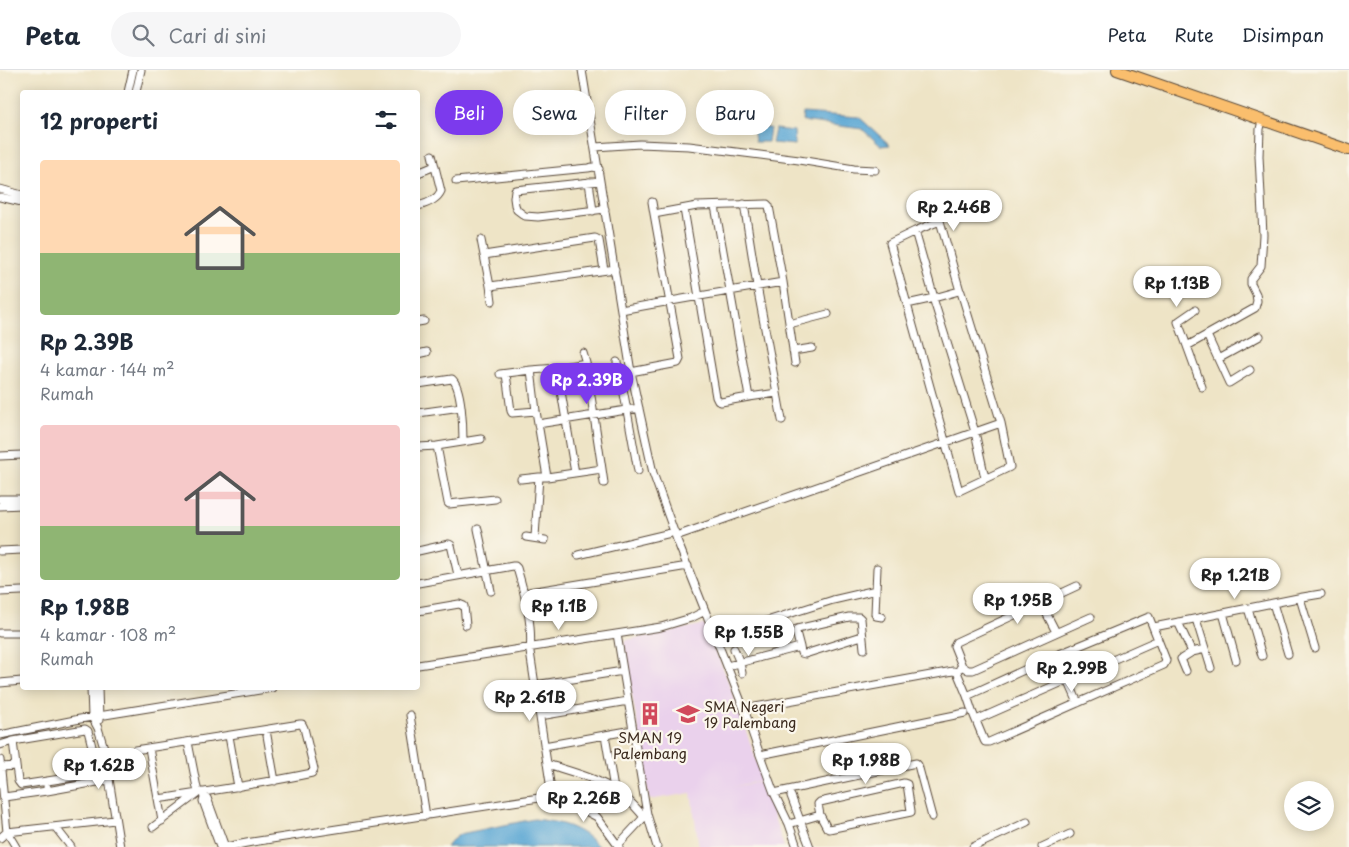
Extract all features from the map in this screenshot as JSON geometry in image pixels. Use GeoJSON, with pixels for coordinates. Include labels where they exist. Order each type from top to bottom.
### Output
{"type":"FeatureCollection","features":[{"type":"Feature","properties":{"kind":"highway"},"geometry":{"type":"LineString","coordinates":[[1117,70],[1349,150]]}},
{"type":"Feature","properties":{"kind":"street"},"geometry":{"type":"LineString","coordinates":[[128,90],[133,70]]}},
{"type":"Feature","properties":{"kind":"street"},"geometry":{"type":"LineString","coordinates":[[136,90],[141,70]]}},
{"type":"Feature","properties":{"kind":"street"},"geometry":{"type":"LineString","coordinates":[[582,70],[631,372],[653,473],[774,792],[797,847]]}},
{"type":"Feature","properties":{"kind":"street"},"geometry":{"type":"LineString","coordinates":[[1187,346],[1254,308],[1256,305],[1256,294],[1251,279],[1261,266],[1263,235],[1259,156],[1262,121]]}},
{"type":"Feature","properties":{"kind":"street"},"geometry":{"type":"LineString","coordinates":[[595,147],[640,144],[689,146],[875,170]]}},
{"type":"Feature","properties":{"kind":"street"},"geometry":{"type":"LineString","coordinates":[[420,206],[426,204],[440,194],[441,191],[432,155]]}},
{"type":"Feature","properties":{"kind":"street"},"geometry":{"type":"LineString","coordinates":[[420,172],[435,166]]}},
{"type":"Feature","properties":{"kind":"street"},"geometry":{"type":"LineString","coordinates":[[456,181],[593,167],[599,169]]}},
{"type":"Feature","properties":{"kind":"street"},"geometry":{"type":"LineString","coordinates":[[600,181],[515,190],[514,198],[517,210],[524,216],[538,217],[605,210]]}},
{"type":"Feature","properties":{"kind":"street"},"geometry":{"type":"LineString","coordinates":[[589,182],[593,211]]}},
{"type":"Feature","properties":{"kind":"street"},"geometry":{"type":"LineString","coordinates":[[0,190],[20,195]]}},
{"type":"Feature","properties":{"kind":"street"},"geometry":{"type":"LineString","coordinates":[[0,197],[20,202]]}},
{"type":"Feature","properties":{"kind":"street"},"geometry":{"type":"LineString","coordinates":[[620,374],[680,362],[652,202]]}},
{"type":"Feature","properties":{"kind":"street"},"geometry":{"type":"LineString","coordinates":[[654,214],[698,206],[744,204],[767,204],[769,206],[795,363]]}},
{"type":"Feature","properties":{"kind":"street"},"geometry":{"type":"LineString","coordinates":[[744,204],[782,420]]}},
{"type":"Feature","properties":{"kind":"street"},"geometry":{"type":"LineString","coordinates":[[715,206],[749,397]]}},
{"type":"Feature","properties":{"kind":"street"},"geometry":{"type":"LineString","coordinates":[[684,209],[716,397],[719,402],[777,393]]}},
{"type":"Feature","properties":{"kind":"street"},"geometry":{"type":"LineString","coordinates":[[940,221],[960,292],[1001,423],[1010,467],[959,491],[890,243],[940,221]]}},
{"type":"Feature","properties":{"kind":"street"},"geometry":{"type":"LineString","coordinates":[[915,231],[934,301],[975,432],[985,478]]}},
{"type":"Feature","properties":{"kind":"street"},"geometry":{"type":"LineString","coordinates":[[484,255],[595,238],[598,240],[604,270]]}},
{"type":"Feature","properties":{"kind":"street"},"geometry":{"type":"LineString","coordinates":[[481,240],[492,301]]}},
{"type":"Feature","properties":{"kind":"street"},"geometry":{"type":"LineString","coordinates":[[490,286],[614,269]]}},
{"type":"Feature","properties":{"kind":"street"},"geometry":{"type":"LineString","coordinates":[[621,310],[783,282]]}},
{"type":"Feature","properties":{"kind":"street"},"geometry":{"type":"LineString","coordinates":[[907,304],[960,292]]}},
{"type":"Feature","properties":{"kind":"street"},"geometry":{"type":"LineString","coordinates":[[1195,310],[1178,322],[1202,387]]}},
{"type":"Feature","properties":{"kind":"street"},"geometry":{"type":"LineString","coordinates":[[789,324],[828,314]]}},
{"type":"Feature","properties":{"kind":"street"},"geometry":{"type":"LineString","coordinates":[[1207,335],[1229,383],[1250,370]]}},
{"type":"Feature","properties":{"kind":"street"},"geometry":{"type":"LineString","coordinates":[[1218,359],[1260,336]]}},
{"type":"Feature","properties":{"kind":"street"},"geometry":{"type":"LineString","coordinates":[[793,351],[812,348]]}},
{"type":"Feature","properties":{"kind":"street"},"geometry":{"type":"LineString","coordinates":[[420,354],[427,352]]}},
{"type":"Feature","properties":{"kind":"street"},"geometry":{"type":"LineString","coordinates":[[583,352],[604,483]]}},
{"type":"Feature","properties":{"kind":"street"},"geometry":{"type":"LineString","coordinates":[[617,362],[638,471]]}},
{"type":"Feature","properties":{"kind":"street"},"geometry":{"type":"LineString","coordinates":[[536,412],[512,414],[503,374],[586,363]]}},
{"type":"Feature","properties":{"kind":"street"},"geometry":{"type":"LineString","coordinates":[[557,368],[575,473]]}},
{"type":"Feature","properties":{"kind":"street"},"geometry":{"type":"LineString","coordinates":[[531,370],[543,477],[535,537]]}},
{"type":"Feature","properties":{"kind":"street"},"geometry":{"type":"LineString","coordinates":[[420,384],[452,379],[456,382],[461,406],[463,441]]}},
{"type":"Feature","properties":{"kind":"street"},"geometry":{"type":"LineString","coordinates":[[624,394],[635,393]]}},
{"type":"Feature","properties":{"kind":"street"},"geometry":{"type":"LineString","coordinates":[[420,413],[461,406]]}},
{"type":"Feature","properties":{"kind":"street"},"geometry":{"type":"LineString","coordinates":[[538,424],[639,408]]}},
{"type":"Feature","properties":{"kind":"street"},"geometry":{"type":"LineString","coordinates":[[578,555],[676,534],[1001,423]]}},
{"type":"Feature","properties":{"kind":"street"},"geometry":{"type":"LineString","coordinates":[[420,447],[481,439]]}},
{"type":"Feature","properties":{"kind":"street"},"geometry":{"type":"LineString","coordinates":[[437,446],[449,504],[495,499]]}},
{"type":"Feature","properties":{"kind":"street"},"geometry":{"type":"LineString","coordinates":[[0,456],[20,455]]}},
{"type":"Feature","properties":{"kind":"street"},"geometry":{"type":"LineString","coordinates":[[521,479],[602,469]]}},
{"type":"Feature","properties":{"kind":"street"},"geometry":{"type":"LineString","coordinates":[[0,500],[20,499]]}},
{"type":"Feature","properties":{"kind":"street"},"geometry":{"type":"LineString","coordinates":[[0,506],[20,505]]}},
{"type":"Feature","properties":{"kind":"street"},"geometry":{"type":"LineString","coordinates":[[478,529],[491,591]]}},
{"type":"Feature","properties":{"kind":"street"},"geometry":{"type":"LineString","coordinates":[[526,536],[545,540]]}},
{"type":"Feature","properties":{"kind":"street"},"geometry":{"type":"LineString","coordinates":[[420,551],[449,544],[458,575]]}},
{"type":"Feature","properties":{"kind":"street"},"geometry":{"type":"LineString","coordinates":[[0,551],[20,550]]}},
{"type":"Feature","properties":{"kind":"street"},"geometry":{"type":"LineString","coordinates":[[420,583],[486,570],[515,566],[517,568],[524,593],[531,640],[530,652],[552,796]]}},
{"type":"Feature","properties":{"kind":"street"},"geometry":{"type":"LineString","coordinates":[[524,593],[688,566]]}},
{"type":"Feature","properties":{"kind":"street"},"geometry":{"type":"LineString","coordinates":[[877,568],[875,614],[882,617]]}},
{"type":"Feature","properties":{"kind":"street"},"geometry":{"type":"LineString","coordinates":[[1077,586],[956,642],[954,646],[962,666],[968,670],[973,670],[1091,617]]}},
{"type":"Feature","properties":{"kind":"street"},"geometry":{"type":"LineString","coordinates":[[716,638],[833,600],[876,590]]}},
{"type":"Feature","properties":{"kind":"street"},"geometry":{"type":"LineString","coordinates":[[0,592],[20,592]]}},
{"type":"Feature","properties":{"kind":"street"},"geometry":{"type":"LineString","coordinates":[[1154,628],[1321,594]]}},
{"type":"Feature","properties":{"kind":"street"},"geometry":{"type":"LineString","coordinates":[[1300,598],[1315,648]]}},
{"type":"Feature","properties":{"kind":"street"},"geometry":{"type":"LineString","coordinates":[[1041,602],[1056,632]]}},
{"type":"Feature","properties":{"kind":"street"},"geometry":{"type":"LineString","coordinates":[[1273,603],[1288,654]]}},
{"type":"Feature","properties":{"kind":"street"},"geometry":{"type":"LineString","coordinates":[[420,611],[462,604],[464,606],[466,625]]}},
{"type":"Feature","properties":{"kind":"street"},"geometry":{"type":"LineString","coordinates":[[1248,608],[1262,656]]}},
{"type":"Feature","properties":{"kind":"street"},"geometry":{"type":"LineString","coordinates":[[420,665],[669,625],[691,618],[705,610]]}},
{"type":"Feature","properties":{"kind":"street"},"geometry":{"type":"LineString","coordinates":[[1223,614],[1236,660]]}},
{"type":"Feature","properties":{"kind":"street"},"geometry":{"type":"LineString","coordinates":[[862,636],[805,654],[802,653],[796,632],[797,629],[849,617],[860,618],[864,649]]}},
{"type":"Feature","properties":{"kind":"street"},"geometry":{"type":"LineString","coordinates":[[957,672],[984,740],[989,742],[1164,664],[1166,660],[1149,617],[1057,655],[968,696]]}},
{"type":"Feature","properties":{"kind":"street"},"geometry":{"type":"LineString","coordinates":[[1196,619],[1211,668]]}},
{"type":"Feature","properties":{"kind":"street"},"geometry":{"type":"LineString","coordinates":[[1178,622],[1192,652]]}},
{"type":"Feature","properties":{"kind":"street"},"geometry":{"type":"LineString","coordinates":[[0,633],[20,633]]}},
{"type":"Feature","properties":{"kind":"street"},"geometry":{"type":"LineString","coordinates":[[617,634],[646,816],[657,847]]}},
{"type":"Feature","properties":{"kind":"street"},"geometry":{"type":"LineString","coordinates":[[976,720],[1158,640]]}},
{"type":"Feature","properties":{"kind":"street"},"geometry":{"type":"LineString","coordinates":[[727,666],[800,647]]}},
{"type":"Feature","properties":{"kind":"street"},"geometry":{"type":"LineString","coordinates":[[734,649],[742,673]]}},
{"type":"Feature","properties":{"kind":"street"},"geometry":{"type":"LineString","coordinates":[[1186,671],[1180,659],[1192,652],[1205,649]]}},
{"type":"Feature","properties":{"kind":"street"},"geometry":{"type":"LineString","coordinates":[[1057,655],[1078,703]]}},
{"type":"Feature","properties":{"kind":"street"},"geometry":{"type":"LineString","coordinates":[[957,672],[962,666]]}},
{"type":"Feature","properties":{"kind":"street"},"geometry":{"type":"LineString","coordinates":[[535,685],[623,671]]}},
{"type":"Feature","properties":{"kind":"street"},"geometry":{"type":"LineString","coordinates":[[744,709],[953,671],[957,672]]}},
{"type":"Feature","properties":{"kind":"street"},"geometry":{"type":"LineString","coordinates":[[0,684],[20,680]]}},
{"type":"Feature","properties":{"kind":"street"},"geometry":{"type":"LineString","coordinates":[[91,690],[98,728],[104,748],[120,847]]}},
{"type":"Feature","properties":{"kind":"street"},"geometry":{"type":"LineString","coordinates":[[96,717],[98,690]]}},
{"type":"Feature","properties":{"kind":"street"},"geometry":{"type":"LineString","coordinates":[[0,735],[260,690]]}},
{"type":"Feature","properties":{"kind":"street"},"geometry":{"type":"LineString","coordinates":[[540,716],[628,701]]}},
{"type":"Feature","properties":{"kind":"street"},"geometry":{"type":"LineString","coordinates":[[760,755],[965,713]]}},
{"type":"Feature","properties":{"kind":"street"},"geometry":{"type":"LineString","coordinates":[[410,715],[426,816]]}},
{"type":"Feature","properties":{"kind":"street"},"geometry":{"type":"LineString","coordinates":[[136,750],[302,724],[304,728],[314,769],[312,773],[202,794],[158,798]]}},
{"type":"Feature","properties":{"kind":"street"},"geometry":{"type":"LineString","coordinates":[[0,744],[13,741],[85,730],[88,731],[93,750],[95,771],[93,774],[22,785],[18,781],[13,741]]}},
{"type":"Feature","properties":{"kind":"street"},"geometry":{"type":"LineString","coordinates":[[266,730],[275,781]]}},
{"type":"Feature","properties":{"kind":"street"},"geometry":{"type":"LineString","coordinates":[[544,746],[633,730]]}},
{"type":"Feature","properties":{"kind":"street"},"geometry":{"type":"LineString","coordinates":[[605,735],[614,789]]}},
{"type":"Feature","properties":{"kind":"street"},"geometry":{"type":"LineString","coordinates":[[228,736],[238,788]]}},
{"type":"Feature","properties":{"kind":"street"},"geometry":{"type":"LineString","coordinates":[[188,742],[203,801],[220,847]]}},
{"type":"Feature","properties":{"kind":"street"},"geometry":{"type":"LineString","coordinates":[[93,750],[104,748]]}},
{"type":"Feature","properties":{"kind":"street"},"geometry":{"type":"LineString","coordinates":[[149,748],[162,821]]}},
{"type":"Feature","properties":{"kind":"street"},"geometry":{"type":"LineString","coordinates":[[16,766],[0,763],[7,832],[16,847]]}},
{"type":"Feature","properties":{"kind":"street"},"geometry":{"type":"LineString","coordinates":[[774,792],[916,763],[932,817]]}},
{"type":"Feature","properties":{"kind":"street"},"geometry":{"type":"LineString","coordinates":[[547,764],[614,789],[646,816]]}},
{"type":"Feature","properties":{"kind":"street"},"geometry":{"type":"LineString","coordinates":[[4,797],[108,780]]}},
{"type":"Feature","properties":{"kind":"street"},"geometry":{"type":"LineString","coordinates":[[46,782],[47,791]]}},
{"type":"Feature","properties":{"kind":"street"},"geometry":{"type":"LineString","coordinates":[[904,783],[907,784],[912,811],[910,812],[829,829],[820,815],[818,804],[820,802],[904,783]]}},
{"type":"Feature","properties":{"kind":"street"},"geometry":{"type":"LineString","coordinates":[[202,794],[207,798],[225,847],[552,796],[597,817],[619,846],[646,816]]}},
{"type":"Feature","properties":{"kind":"street"},"geometry":{"type":"LineString","coordinates":[[153,827],[202,794]]}},
{"type":"Feature","properties":{"kind":"street"},"geometry":{"type":"LineString","coordinates":[[791,796],[810,847]]}},
{"type":"Feature","properties":{"kind":"street"},"geometry":{"type":"LineString","coordinates":[[788,824],[820,815]]}},
{"type":"Feature","properties":{"kind":"street"},"geometry":{"type":"LineString","coordinates":[[0,838],[7,832],[115,820]]}},
{"type":"Feature","properties":{"kind":"street"},"geometry":{"type":"LineString","coordinates":[[973,847],[1027,822]]}},
{"type":"Feature","properties":{"kind":"street"},"geometry":{"type":"LineString","coordinates":[[56,828],[70,847]]}},
{"type":"Feature","properties":{"kind":"street"},"geometry":{"type":"LineString","coordinates":[[1042,847],[1070,834]]}},
{"type":"Feature","properties":{"kind":"street"},"geometry":{"type":"LineString","coordinates":[[1062,838],[1063,847]]}},
{"type":"Feature","properties":{"kind":"shaded area","name":"SMA Negeri 19 Palembang"},"geometry":{"type":"Polygon","coordinates":[[[705,625],[707,628],[764,780],[732,787],[765,781],[784,847],[699,847],[691,793],[649,800],[624,643],[626,640],[705,625]]]}},
{"type":"Feature","properties":{"kind":"water"},"geometry":{"type":"Polygon","coordinates":[[[803,113],[859,117],[890,145],[881,146],[862,129],[802,121],[803,113]]]}},
{"type":"Feature","properties":{"kind":"water"},"geometry":{"type":"Polygon","coordinates":[[[775,129],[794,131],[795,145],[772,143],[775,129]]]}},
{"type":"Feature","properties":{"kind":"water"},"geometry":{"type":"Polygon","coordinates":[[[754,135],[769,135],[768,142],[755,142],[754,135]]]}},
{"type":"Feature","properties":{"kind":"water"},"geometry":{"type":"Polygon","coordinates":[[[534,819],[569,826],[584,834],[599,847],[446,847],[460,834],[534,819]]]}},
{"type":"Feature","properties":{"kind":"place","name":"SMAN 19 Palembang"},"geometry":{"type":"Point","coordinates":[650,714]}},
{"type":"Feature","properties":{"kind":"place","name":"SMA Negeri 19 Palembang"},"geometry":{"type":"Point","coordinates":[688,714]}}]}
